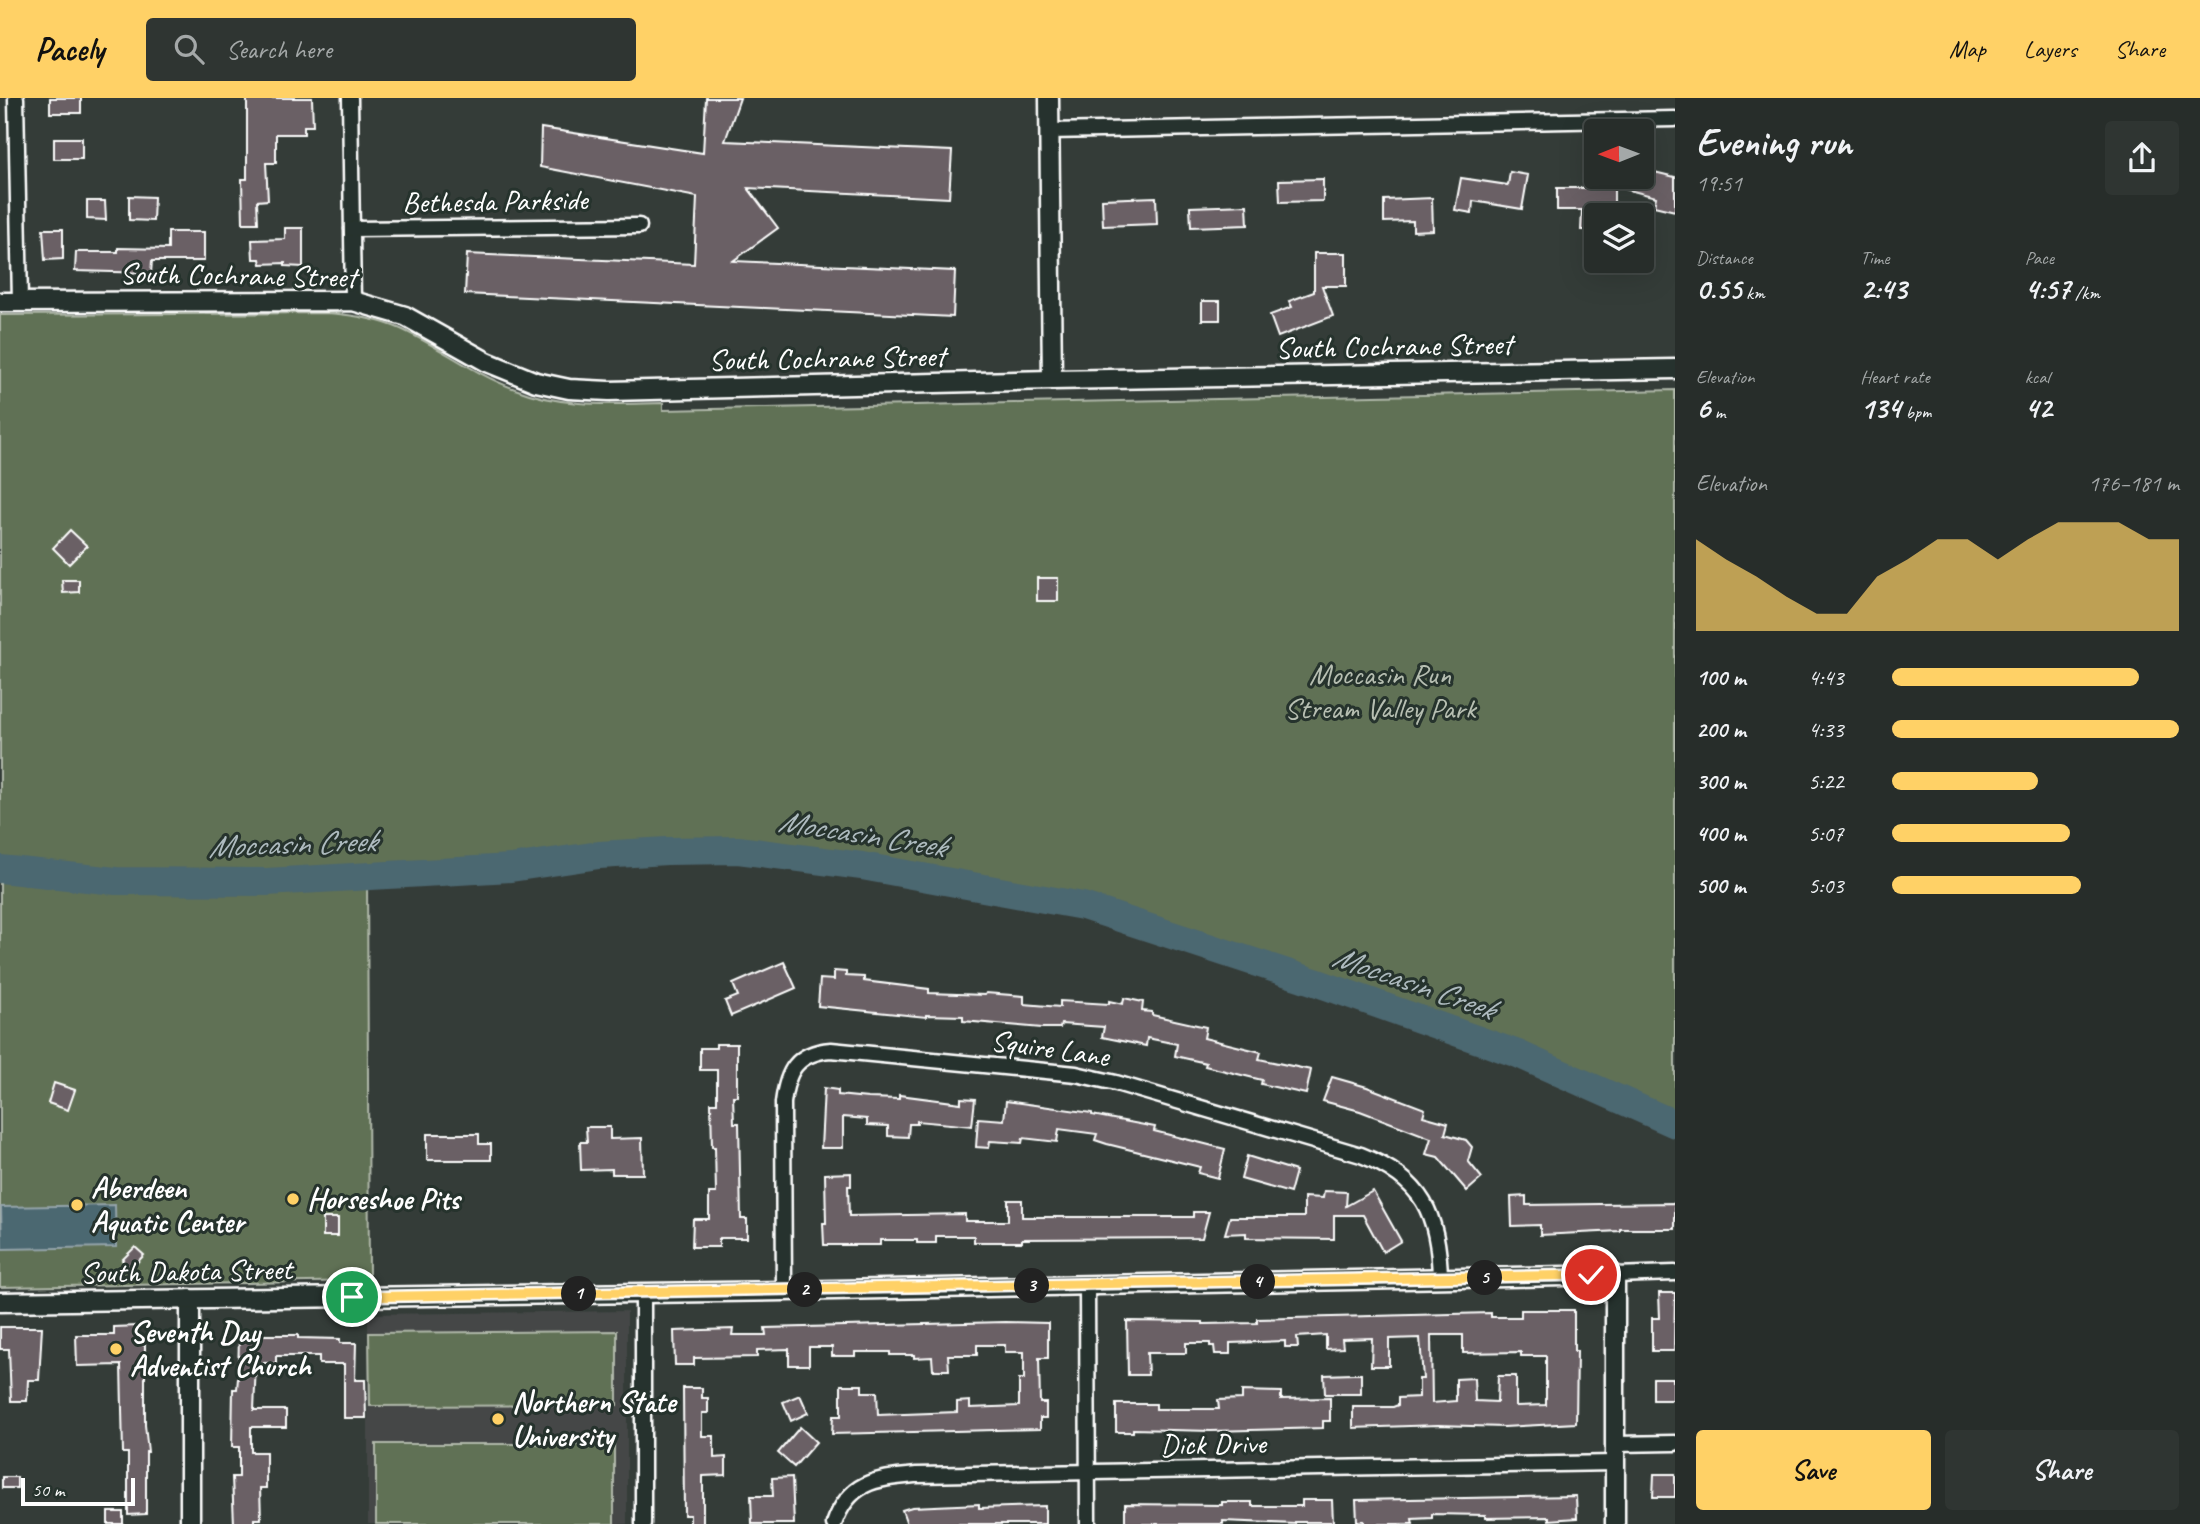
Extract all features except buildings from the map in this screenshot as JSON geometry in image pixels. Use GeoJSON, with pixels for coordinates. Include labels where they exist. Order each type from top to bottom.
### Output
{"type":"FeatureCollection","features":[{"type":"Feature","properties":{"kind":"street"},"geometry":{"type":"LineString","coordinates":[[16,98],[20,302]]}},
{"type":"Feature","properties":{"kind":"street"},"geometry":{"type":"LineString","coordinates":[[350,98],[353,301]]}},
{"type":"Feature","properties":{"kind":"street"},"geometry":{"type":"LineString","coordinates":[[1049,98],[1052,380]]}},
{"type":"Feature","properties":{"kind":"street"},"geometry":{"type":"LineString","coordinates":[[1049,131],[1675,119]]}},
{"type":"Feature","properties":{"kind":"street","name":"Bethesda Parkside"},"geometry":{"type":"LineString","coordinates":[[352,229],[639,226]]}},
{"type":"Feature","properties":{"kind":"street","name":"South Cochrane Street"},"geometry":{"type":"LineString","coordinates":[[0,302],[353,301],[404,316],[487,362],[536,383],[569,389],[609,391],[1675,369]]}},
{"type":"Feature","properties":{"kind":"street","name":"Squire Lane"},"geometry":{"type":"LineString","coordinates":[[784,1290],[785,1087],[797,1063],[808,1054],[831,1050],[1076,1074],[1116,1083],[1380,1162],[1398,1174],[1423,1200],[1437,1236],[1440,1279]]}},
{"type":"Feature","properties":{"kind":"street","name":"South Dakota Street"},"geometry":{"type":"LineString","coordinates":[[0,1302],[643,1293],[1675,1273]]}},
{"type":"Feature","properties":{"kind":"street"},"geometry":{"type":"LineString","coordinates":[[1615,1275],[1615,1524]]}},
{"type":"Feature","properties":{"kind":"street"},"geometry":{"type":"LineString","coordinates":[[1087,1285],[1088,1524]]}},
{"type":"Feature","properties":{"kind":"street"},"geometry":{"type":"LineString","coordinates":[[643,1293],[643,1524]]}},
{"type":"Feature","properties":{"kind":"street"},"geometry":{"type":"LineString","coordinates":[[190,1299],[190,1524]]}},
{"type":"Feature","properties":{"kind":"street"},"geometry":{"type":"LineString","coordinates":[[1615,1444],[1675,1443]]}},
{"type":"Feature","properties":{"kind":"street","name":"Dick Drive"},"geometry":{"type":"LineString","coordinates":[[834,1524],[839,1508],[849,1494],[865,1483],[916,1475],[1615,1463]]}},
{"type":"Feature","properties":{"kind":"shaded area","name":"Northern State University"},"geometry":{"type":"Polygon","coordinates":[[[627,1311],[627,1524],[368,1524],[368,1314],[627,1311]]]}},
{"type":"Feature","properties":{"kind":"green space","name":"Moccasin Run Stream Valley Park"},"geometry":{"type":"Polygon","coordinates":[[[328,313],[366,318],[401,329],[485,376],[533,395],[588,404],[663,403],[663,410],[1675,390],[1675,1124],[1518,1054],[1315,982],[1083,906],[862,866],[738,850],[599,855],[511,868],[367,876],[369,1281],[0,1287],[0,315],[328,313]]]}},
{"type":"Feature","properties":{"kind":"green space"},"geometry":{"type":"Polygon","coordinates":[[[617,1331],[617,1405],[370,1406],[369,1333],[617,1331]]]}},
{"type":"Feature","properties":{"kind":"green space"},"geometry":{"type":"Polygon","coordinates":[[[376,1444],[614,1444],[614,1524],[376,1524],[376,1444]]]}},
{"type":"Feature","properties":{"kind":"water"},"geometry":{"type":"Polygon","coordinates":[[[115,1205],[116,1247],[2,1249],[1,1207],[115,1205]]]}},
{"type":"Feature","properties":{"kind":"waterway","name":"Moccasin Creek"},"geometry":{"type":"LineString","coordinates":[[0,869],[116,881],[266,882],[511,868],[599,855],[738,850],[862,866],[1083,906],[1315,982],[1518,1054],[1675,1124]]}},
{"type":"Feature","properties":{"kind":"place","name":"Horseshoe Pits"},"geometry":{"type":"Point","coordinates":[293,1199]}},
{"type":"Feature","properties":{"kind":"place","name":"Aberdeen Aquatic Center"},"geometry":{"type":"Point","coordinates":[77,1205]}},
{"type":"Feature","properties":{"kind":"place","name":"Seventh Day Adventist Church"},"geometry":{"type":"Point","coordinates":[116,1349]}},
{"type":"Feature","properties":{"kind":"place","name":"Northern State University"},"geometry":{"type":"Point","coordinates":[498,1419]}},
{"type":"Feature","properties":{"kind":"route"},"geometry":{"type":"LineString","coordinates":[[352,1297],[1591,1275]]}}]}
